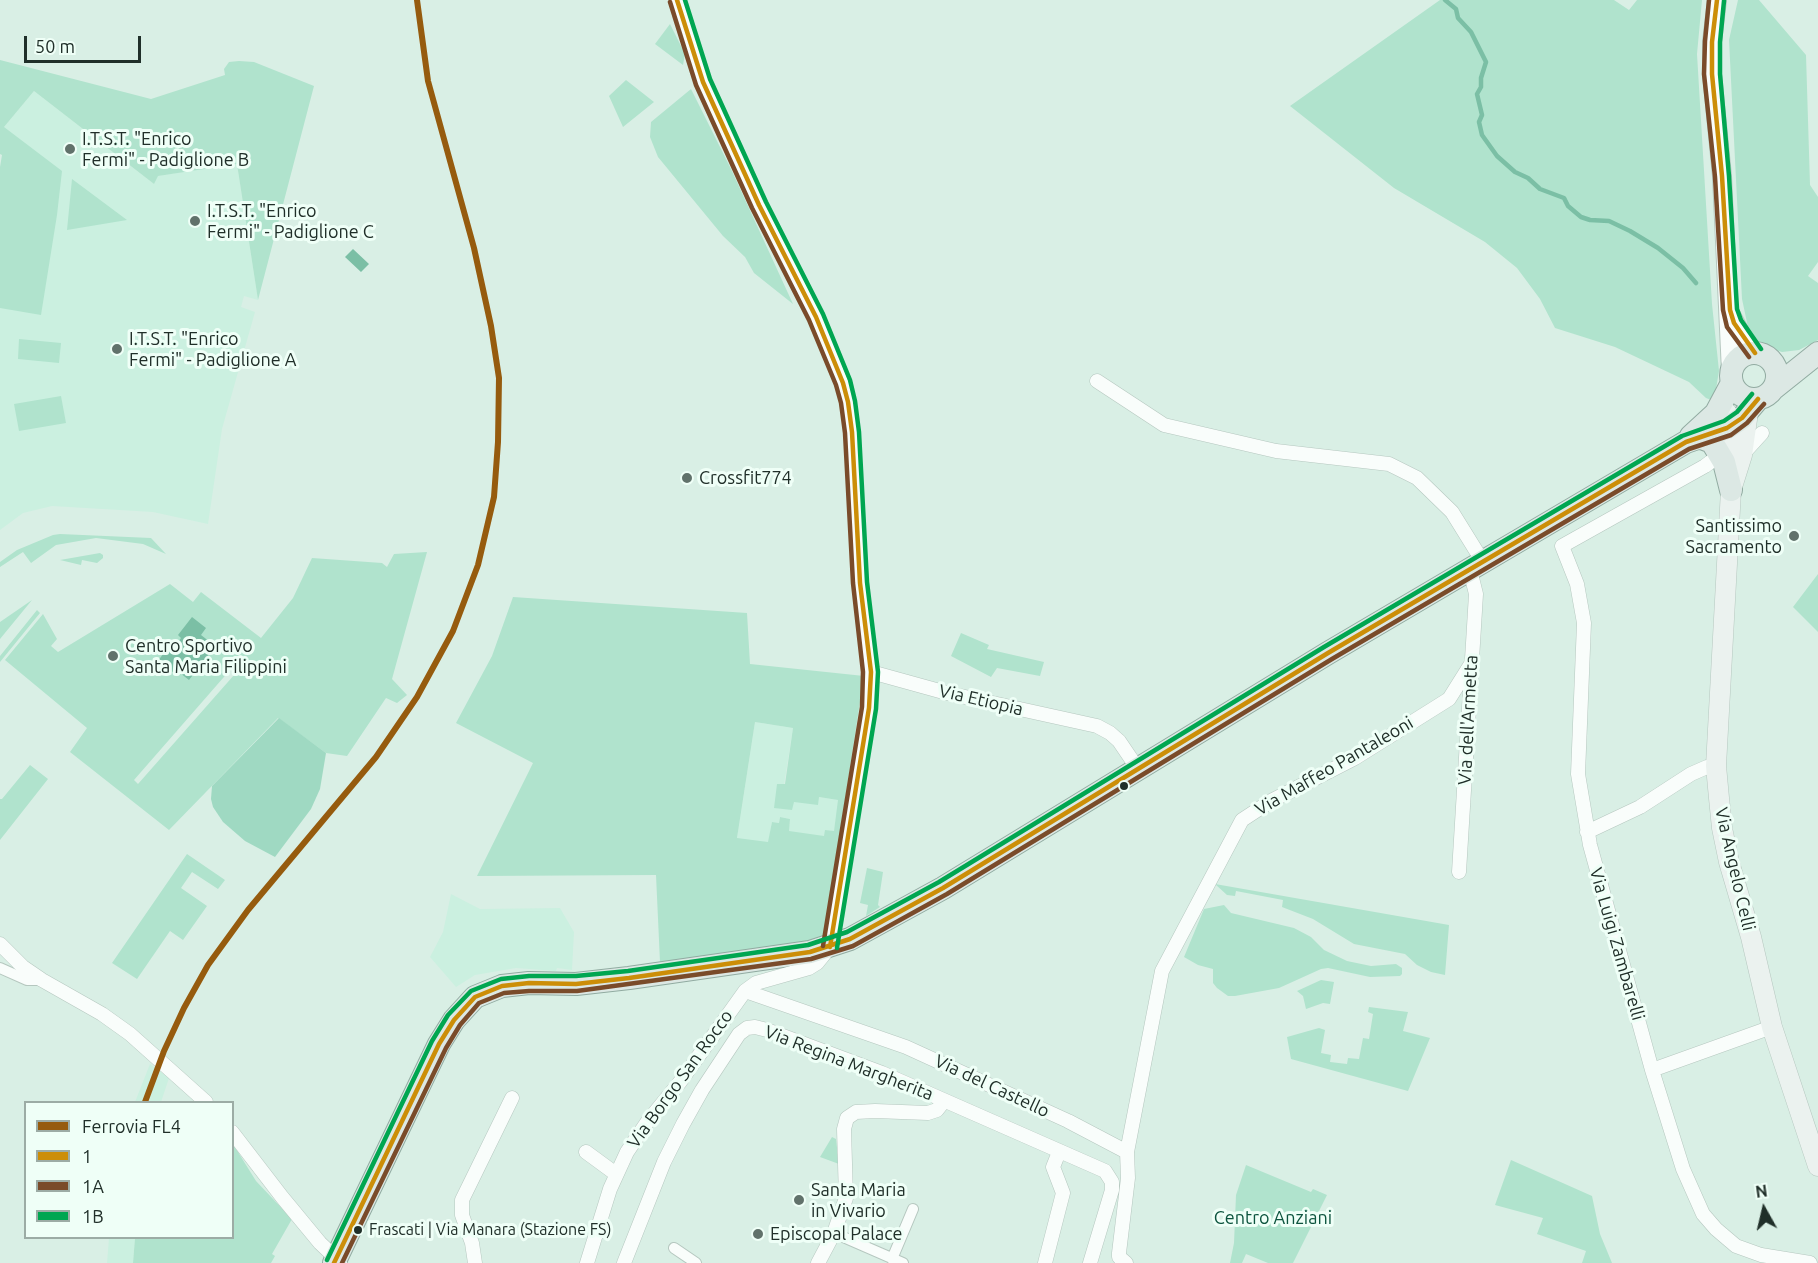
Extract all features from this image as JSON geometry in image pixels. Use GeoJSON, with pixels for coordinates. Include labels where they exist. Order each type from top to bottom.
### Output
{"type":"FeatureCollection","features":[{"type":"Feature","properties":{"kind":"main road"},"geometry":{"type":"LineString","coordinates":[[337,1262],[430,1063],[450,1026],[475,997],[497,987],[513,984],[576,984],[629,978],[810,952],[850,939],[913,906],[1476,566],[1692,439],[1716,413],[1730,383],[1737,360],[1742,356],[1802,357],[1818,352]]}},
{"type":"Feature","properties":{"kind":"main road"},"geometry":{"type":"LineString","coordinates":[[1730,383],[1739,394],[1760,400],[1818,352]]}},
{"type":"Feature","properties":{"kind":"main road"},"geometry":{"type":"LineString","coordinates":[[1692,439],[1729,447],[1760,400],[1776,383],[1776,369],[1762,355]]}},
{"type":"Feature","properties":{"kind":"main road","name":"Via Angelo Celli"},"geometry":{"type":"LineString","coordinates":[[1729,447],[1730,383]]}},
{"type":"Feature","properties":{"kind":"main road","name":"Via Angelo Celli"},"geometry":{"type":"LineString","coordinates":[[1760,400],[1729,447],[1724,462],[1731,490],[1716,766],[1722,828],[1772,1027],[1818,1166]]}},
{"type":"Feature","properties":{"kind":"street"},"geometry":{"type":"LineString","coordinates":[[677,0],[698,68],[759,205],[812,309],[845,392],[852,432],[860,583],[871,672],[869,708],[830,947]]}},
{"type":"Feature","properties":{"kind":"street"},"geometry":{"type":"LineString","coordinates":[[1717,0],[1712,42],[1712,74],[1722,176],[1730,310],[1730,383]]}},
{"type":"Feature","properties":{"kind":"street"},"geometry":{"type":"LineString","coordinates":[[1730,310],[1734,323],[1762,355]]}},
{"type":"Feature","properties":{"kind":"street"},"geometry":{"type":"LineString","coordinates":[[1097,381],[1164,425],[1276,451],[1389,464],[1417,478],[1452,512],[1476,566]]}},
{"type":"Feature","properties":{"kind":"street"},"geometry":{"type":"LineString","coordinates":[[1729,447],[1762,433]]}},
{"type":"Feature","properties":{"kind":"street","name":"Via Luigi Zambarelli"},"geometry":{"type":"LineString","coordinates":[[1729,447],[1705,466],[1562,546],[1577,584],[1584,623],[1578,774],[1587,832],[1652,1070],[1683,1169],[1703,1214],[1730,1242],[1744,1249],[1771,1257],[1810,1263]]}},
{"type":"Feature","properties":{"kind":"street","name":"Via dell'Armetta"},"geometry":{"type":"LineString","coordinates":[[1459,872],[1476,566]]}},
{"type":"Feature","properties":{"kind":"street","name":"Via Maffeo Pantaleoni"},"geometry":{"type":"LineString","coordinates":[[1127,1152],[1162,971],[1242,820],[1271,801],[1355,758],[1449,699],[1471,664]]}},
{"type":"Feature","properties":{"kind":"street","name":"Via Etiopia"},"geometry":{"type":"LineString","coordinates":[[871,672],[947,693],[1091,724],[1114,735],[1138,769]]}},
{"type":"Feature","properties":{"kind":"street"},"geometry":{"type":"LineString","coordinates":[[1587,832],[1640,807],[1690,774],[1716,766]]}},
{"type":"Feature","properties":{"kind":"street"},"geometry":{"type":"LineString","coordinates":[[0,944],[23,967],[42,981],[123,1028],[205,1101]]}},
{"type":"Feature","properties":{"kind":"street","name":"Via Borgo San Rocco"},"geometry":{"type":"LineString","coordinates":[[587,1263],[616,1174],[642,1129],[680,1082],[745,991],[756,983],[809,968],[817,963],[830,947]]}},
{"type":"Feature","properties":{"kind":"street"},"geometry":{"type":"LineString","coordinates":[[0,968],[27,980],[42,981]]}},
{"type":"Feature","properties":{"kind":"street","name":"Via del Castello"},"geometry":{"type":"LineString","coordinates":[[745,991],[912,1050],[1068,1121],[1127,1152]]}},
{"type":"Feature","properties":{"kind":"street","name":"Via Regina Margherita"},"geometry":{"type":"LineString","coordinates":[[624,1263],[677,1133],[739,1034],[747,1028],[754,1027],[882,1073],[1059,1152],[1098,1167],[1112,1182],[1112,1190],[1090,1263]]}},
{"type":"Feature","properties":{"kind":"street"},"geometry":{"type":"LineString","coordinates":[[1652,1070],[1772,1027]]}},
{"type":"Feature","properties":{"kind":"street"},"geometry":{"type":"LineString","coordinates":[[476,1263],[462,1215],[462,1200],[512,1098]]}},
{"type":"Feature","properties":{"kind":"street"},"geometry":{"type":"LineString","coordinates":[[818,1263],[834,1233],[847,1194],[844,1129],[847,1118],[856,1112],[867,1111],[928,1113],[937,1110],[944,1101]]}},
{"type":"Feature","properties":{"kind":"street"},"geometry":{"type":"LineString","coordinates":[[234,1135],[282,1197],[337,1262]]}},
{"type":"Feature","properties":{"kind":"street"},"geometry":{"type":"LineString","coordinates":[[586,1152],[616,1174]]}},
{"type":"Feature","properties":{"kind":"street"},"geometry":{"type":"LineString","coordinates":[[1045,1263],[1063,1193],[1053,1167],[1059,1152]]}},
{"type":"Feature","properties":{"kind":"street"},"geometry":{"type":"LineString","coordinates":[[1126,1263],[1119,1257],[1119,1253],[1128,1178],[1127,1152]]}},
{"type":"Feature","properties":{"kind":"street"},"geometry":{"type":"LineString","coordinates":[[892,1259],[913,1209]]}},
{"type":"Feature","properties":{"kind":"street"},"geometry":{"type":"LineString","coordinates":[[834,1233],[903,1263]]}},
{"type":"Feature","properties":{"kind":"street"},"geometry":{"type":"LineString","coordinates":[[674,1248],[696,1263]]}},
{"type":"Feature","properties":{"kind":"shaded area"},"geometry":{"type":"Polygon","coordinates":[[[34,91],[154,184],[157,176],[237,163],[258,300],[244,296],[241,307],[255,312],[222,429],[208,524],[153,512],[52,506],[23,513],[0,530],[0,245],[4,127],[34,91]]]}},
{"type":"Feature","properties":{"kind":"shaded area"},"geometry":{"type":"Polygon","coordinates":[[[353,249],[369,264],[361,272],[345,257],[353,249]]]}},
{"type":"Feature","properties":{"kind":"shaded area"},"geometry":{"type":"Polygon","coordinates":[[[192,617],[206,628],[201,635],[215,646],[189,680],[175,669],[169,676],[155,665],[169,646],[173,649],[181,638],[178,635],[192,617]]]}},
{"type":"Feature","properties":{"kind":"shaded area"},"geometry":{"type":"Polygon","coordinates":[[[279,718],[326,753],[320,789],[311,809],[275,857],[245,841],[223,822],[213,807],[211,799],[212,786],[279,718]]]}},
{"type":"Feature","properties":{"kind":"shaded area"},"geometry":{"type":"Polygon","coordinates":[[[755,722],[793,728],[784,785],[794,802],[819,797],[839,800],[818,935],[774,928],[790,819],[780,817],[779,823],[772,822],[755,927],[724,922],[755,722]]]}},
{"type":"Feature","properties":{"kind":"shaded area"},"geometry":{"type":"Polygon","coordinates":[[[451,894],[480,909],[560,908],[574,932],[572,970],[516,968],[475,975],[456,987],[430,957],[443,932],[451,894]]]}},
{"type":"Feature","properties":{"kind":"shaded area"},"geometry":{"type":"Polygon","coordinates":[[[150,1064],[169,1078],[161,1101],[135,1101],[150,1064]]]}},
{"type":"Feature","properties":{"kind":"shaded area"},"geometry":{"type":"Polygon","coordinates":[[[109,1239],[135,1239],[133,1263],[107,1263],[109,1239]]]}},
{"type":"Feature","properties":{"kind":"green space"},"geometry":{"type":"Polygon","coordinates":[[[1440,0],[1614,0],[1629,10],[1637,0],[1702,0],[1697,54],[1712,304],[1719,371],[1714,401],[1706,398],[1689,382],[1615,347],[1555,328],[1540,299],[1517,268],[1485,242],[1394,188],[1290,106],[1440,0]]]}},
{"type":"Feature","properties":{"kind":"green space"},"geometry":{"type":"Polygon","coordinates":[[[1738,0],[1759,0],[1806,55],[1810,185],[1818,197],[1818,262],[1808,276],[1818,283],[1818,340],[1799,350],[1782,352],[1759,345],[1749,332],[1742,299],[1729,40],[1738,0]]]}},
{"type":"Feature","properties":{"kind":"green space"},"geometry":{"type":"Polygon","coordinates":[[[670,24],[685,54],[683,65],[655,44],[670,24]]]}},
{"type":"Feature","properties":{"kind":"green space"},"geometry":{"type":"Polygon","coordinates":[[[0,60],[151,99],[225,75],[224,69],[229,62],[239,61],[254,62],[314,86],[258,300],[237,164],[158,176],[154,184],[34,91],[4,127],[62,171],[57,215],[41,315],[0,308],[0,167],[2,155],[0,154],[0,60]]]}},
{"type":"Feature","properties":{"kind":"green space"},"geometry":{"type":"Polygon","coordinates":[[[626,80],[654,102],[623,127],[609,96],[626,80]]]}},
{"type":"Feature","properties":{"kind":"green space"},"geometry":{"type":"Polygon","coordinates":[[[691,89],[731,169],[793,304],[754,273],[745,257],[723,236],[658,157],[650,137],[651,122],[691,89]]]}},
{"type":"Feature","properties":{"kind":"green space"},"geometry":{"type":"Polygon","coordinates":[[[72,179],[127,220],[67,230],[72,179]]]}},
{"type":"Feature","properties":{"kind":"green space"},"geometry":{"type":"Polygon","coordinates":[[[19,339],[61,343],[59,363],[18,359],[19,339]]]}},
{"type":"Feature","properties":{"kind":"green space"},"geometry":{"type":"Polygon","coordinates":[[[61,396],[66,423],[19,431],[14,404],[61,396]]]}},
{"type":"Feature","properties":{"kind":"green space"},"geometry":{"type":"Polygon","coordinates":[[[60,534],[151,538],[166,554],[143,544],[96,538],[56,545],[31,563],[23,552],[0,567],[0,562],[17,550],[60,534]]]}},
{"type":"Feature","properties":{"kind":"green space"},"geometry":{"type":"Polygon","coordinates":[[[427,552],[392,679],[407,695],[397,703],[386,698],[347,756],[326,753],[278,718],[169,830],[70,752],[87,728],[5,660],[43,614],[57,639],[51,646],[58,652],[170,584],[193,602],[201,592],[261,638],[293,598],[312,558],[382,563],[387,567],[394,554],[427,552]],[[237,662],[134,780],[138,784],[242,666],[237,662]]]}},
{"type":"Feature","properties":{"kind":"green space"},"geometry":{"type":"Polygon","coordinates":[[[100,553],[103,558],[97,563],[82,560],[81,565],[60,560],[100,553]]]}},
{"type":"Feature","properties":{"kind":"green space"},"geometry":{"type":"Polygon","coordinates":[[[1818,574],[1818,632],[1793,607],[1818,574]]]}},
{"type":"Feature","properties":{"kind":"green space"},"geometry":{"type":"Polygon","coordinates":[[[513,597],[747,613],[750,664],[864,676],[823,943],[660,962],[656,875],[477,876],[533,763],[456,723],[492,656],[513,597]],[[755,722],[737,838],[768,842],[772,822],[779,823],[780,817],[790,819],[789,831],[824,836],[825,830],[834,831],[838,800],[819,797],[818,805],[794,802],[792,810],[774,808],[777,784],[785,784],[793,728],[755,722]]]}},
{"type":"Feature","properties":{"kind":"green space"},"geometry":{"type":"Polygon","coordinates":[[[32,600],[0,639],[0,622],[32,600]]]}},
{"type":"Feature","properties":{"kind":"green space"},"geometry":{"type":"Polygon","coordinates":[[[37,610],[40,613],[0,662],[0,656],[37,610]]]}},
{"type":"Feature","properties":{"kind":"green space"},"geometry":{"type":"Polygon","coordinates":[[[961,633],[989,645],[987,649],[1044,662],[1040,676],[997,668],[991,677],[951,656],[961,633]]]}},
{"type":"Feature","properties":{"kind":"green space"},"geometry":{"type":"Polygon","coordinates":[[[30,765],[48,779],[0,840],[0,799],[30,765]]]}},
{"type":"Feature","properties":{"kind":"green space"},"geometry":{"type":"Polygon","coordinates":[[[187,854],[225,880],[218,889],[192,872],[181,888],[207,906],[183,940],[170,931],[137,979],[112,963],[187,854]]]}},
{"type":"Feature","properties":{"kind":"green space"},"geometry":{"type":"Polygon","coordinates":[[[867,868],[883,872],[878,905],[880,907],[866,916],[868,905],[860,903],[867,868]]]}},
{"type":"Feature","properties":{"kind":"green space"},"geometry":{"type":"Polygon","coordinates":[[[1215,884],[1449,925],[1445,975],[1431,972],[1417,965],[1405,954],[1354,944],[1313,919],[1282,907],[1283,900],[1236,891],[1235,896],[1227,895],[1215,884]]]}},
{"type":"Feature","properties":{"kind":"green space"},"geometry":{"type":"Polygon","coordinates":[[[1224,905],[1231,913],[1294,928],[1311,937],[1324,950],[1347,961],[1371,966],[1396,964],[1402,968],[1402,974],[1400,976],[1370,977],[1328,968],[1279,988],[1228,996],[1213,983],[1213,969],[1198,965],[1184,957],[1204,909],[1224,905]]]}},
{"type":"Feature","properties":{"kind":"green space"},"geometry":{"type":"Polygon","coordinates":[[[1321,980],[1334,982],[1330,1004],[1323,1003],[1306,1009],[1303,996],[1297,991],[1321,980]]]}},
{"type":"Feature","properties":{"kind":"green space"},"geometry":{"type":"Polygon","coordinates":[[[1369,1007],[1408,1012],[1403,1031],[1430,1038],[1408,1091],[1291,1059],[1287,1037],[1319,1028],[1325,1030],[1321,1053],[1331,1055],[1330,1062],[1347,1064],[1348,1058],[1359,1059],[1363,1038],[1369,1039],[1373,1014],[1368,1012],[1369,1007]]]}},
{"type":"Feature","properties":{"kind":"green space"},"geometry":{"type":"Polygon","coordinates":[[[832,1137],[836,1139],[839,1164],[820,1157],[832,1137]]]}},
{"type":"Feature","properties":{"kind":"green space"},"geometry":{"type":"Polygon","coordinates":[[[234,1146],[256,1181],[292,1219],[272,1254],[275,1256],[271,1263],[133,1263],[135,1239],[234,1239],[234,1146]]]}},
{"type":"Feature","properties":{"kind":"green space"},"geometry":{"type":"Polygon","coordinates":[[[1511,1160],[1592,1196],[1600,1234],[1612,1263],[1582,1263],[1586,1251],[1537,1234],[1543,1218],[1495,1205],[1511,1160]]]}},
{"type":"Feature","properties":{"kind":"green space","name":"Centro Anziani"},"geometry":{"type":"Polygon","coordinates":[[[1246,1165],[1311,1192],[1313,1189],[1327,1195],[1293,1263],[1268,1263],[1246,1254],[1242,1263],[1230,1263],[1234,1243],[1236,1195],[1246,1165]]]}},
{"type":"Feature","properties":{"kind":"waterway"},"geometry":{"type":"LineString","coordinates":[[1445,0],[1456,9],[1458,18],[1471,32],[1486,62],[1481,87],[1477,94],[1482,115],[1479,122],[1482,135],[1497,156],[1540,189],[1564,198],[1568,206],[1581,217],[1609,221],[1658,248],[1683,268],[1696,283]]}},
{"type":"Feature","properties":{"kind":"rail line","name":"FL4"},"geometry":{"type":"LineString","coordinates":[[145,1101],[164,1051],[208,965],[248,910],[376,757],[417,697],[453,631],[478,565],[494,497],[499,378],[491,326],[474,248],[428,81],[417,0]]}},
{"type":"Feature","properties":{"kind":"transit line","name":"1"},"geometry":{"type":"LineString","coordinates":[[677,0],[703,82],[759,205],[816,317],[843,383],[848,402],[852,432],[860,583],[871,672],[869,708],[830,947]]}},
{"type":"Feature","properties":{"kind":"transit line","name":"1B"},"geometry":{"type":"LineString","coordinates":[[685,0],[710,79],[766,202],[823,314],[850,380],[855,401],[859,432],[867,582],[878,672],[876,709],[837,948]]}},
{"type":"Feature","properties":{"kind":"transit line","name":"1A"},"geometry":{"type":"LineString","coordinates":[[1709,0],[1704,74],[1715,177],[1723,310],[1727,327],[1749,357]]}},
{"type":"Feature","properties":{"kind":"transit line","name":"1"},"geometry":{"type":"LineString","coordinates":[[1717,0],[1712,42],[1712,74],[1722,176],[1730,310],[1734,323],[1755,353]]}},
{"type":"Feature","properties":{"kind":"transit line","name":"1B"},"geometry":{"type":"LineString","coordinates":[[1724,1],[1720,74],[1737,309],[1741,320],[1761,349]]}},
{"type":"Feature","properties":{"kind":"transit line","name":"1A"},"geometry":{"type":"LineString","coordinates":[[670,2],[696,85],[752,208],[809,320],[836,385],[841,403],[845,433],[853,583],[863,672],[862,707],[823,946]]}},
{"type":"Feature","properties":{"kind":"transit line","name":"1B"},"geometry":{"type":"LineString","coordinates":[[327,1260],[432,1041],[448,1015],[471,991],[501,979],[628,971],[808,945],[847,932],[939,882],[1324,647],[1682,436],[1724,421],[1737,412],[1752,394]]}},
{"type":"Feature","properties":{"kind":"transit line","name":"1"},"geometry":{"type":"LineString","coordinates":[[334,1263],[439,1044],[454,1020],[475,997],[502,986],[529,983],[576,984],[629,978],[810,952],[850,939],[943,888],[1328,653],[1686,442],[1727,428],[1742,418],[1758,399]]}},
{"type":"Feature","properties":{"kind":"transit line","name":"1A"},"geometry":{"type":"LineString","coordinates":[[342,1263],[446,1048],[460,1025],[479,1003],[504,993],[577,991],[811,959],[853,946],[947,894],[1332,659],[1689,449],[1731,435],[1747,423],[1764,404]]}},
{"type":"Feature","properties":{"kind":"place","name":"I.T.S.T. \"Enrico Fermi\" - Padiglione B"},"geometry":{"type":"Point","coordinates":[70,149]}},
{"type":"Feature","properties":{"kind":"place","name":"I.T.S.T. \"Enrico Fermi\" - Padiglione C"},"geometry":{"type":"Point","coordinates":[195,221]}},
{"type":"Feature","properties":{"kind":"place","name":"I.T.S.T. \"Enrico Fermi\" - Padiglione A"},"geometry":{"type":"Point","coordinates":[117,349]}},
{"type":"Feature","properties":{"kind":"place","name":"Crossfit774"},"geometry":{"type":"Point","coordinates":[687,478]}},
{"type":"Feature","properties":{"kind":"place","name":"Santissimo Sacramento"},"geometry":{"type":"Point","coordinates":[1794,536]}},
{"type":"Feature","properties":{"kind":"place","name":"Centro Sportivo Santa Maria Filippini"},"geometry":{"type":"Point","coordinates":[113,656]}},
{"type":"Feature","properties":{"kind":"place","name":"Santa Maria in Vivario"},"geometry":{"type":"Point","coordinates":[799,1200]}},
{"type":"Feature","properties":{"kind":"place","name":"Frascati | Via Manara (Stazione FS)"},"geometry":{"type":"Point","coordinates":[358,1230]}},
{"type":"Feature","properties":{"kind":"place","name":"Episcopal Palace"},"geometry":{"type":"Point","coordinates":[758,1234]}}]}
